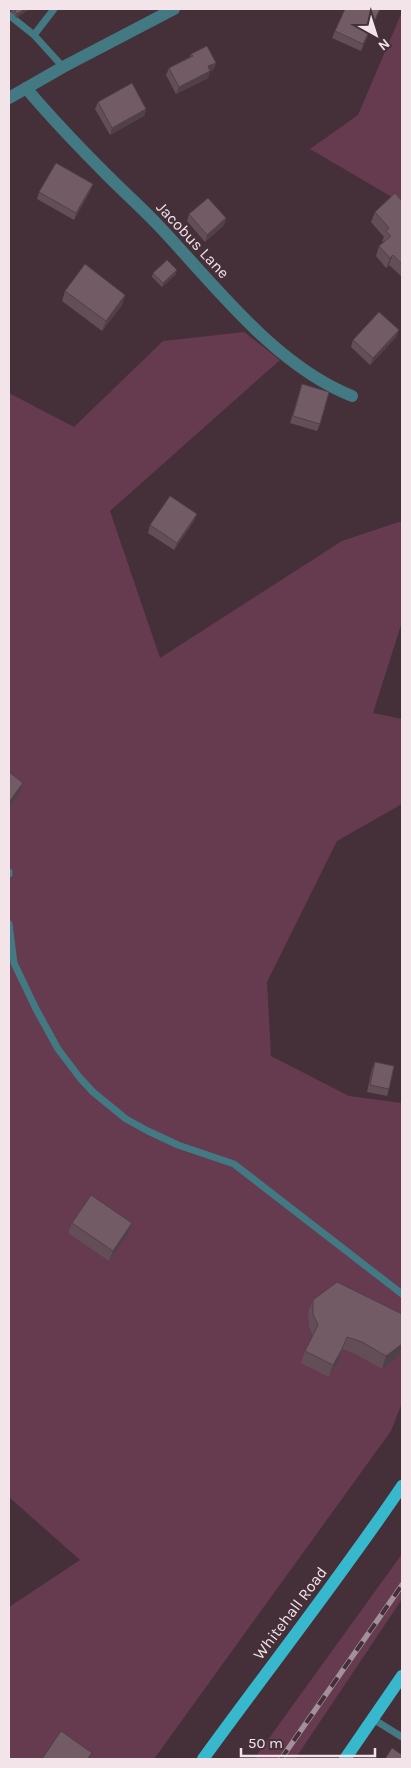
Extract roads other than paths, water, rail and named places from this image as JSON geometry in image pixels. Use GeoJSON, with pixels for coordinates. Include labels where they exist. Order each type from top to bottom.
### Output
{"type":"FeatureCollection","features":[{"type":"Feature","properties":{"kind":"main road","name":"Whitehall Road"},"geometry":{"type":"LineString","coordinates":[[203,1759],[362,1545],[402,1486]]}},
{"type":"Feature","properties":{"kind":"main road"},"geometry":{"type":"LineString","coordinates":[[345,1759],[402,1676]]}},
{"type":"Feature","properties":{"kind":"street"},"geometry":{"type":"LineString","coordinates":[[9,98],[63,67],[174,9]]}},
{"type":"Feature","properties":{"kind":"street","name":"Jacobus Lane"},"geometry":{"type":"LineString","coordinates":[[26,88],[60,128],[148,215],[246,320],[300,369],[334,389],[352,396]]}},
{"type":"Feature","properties":{"kind":"lane"},"geometry":{"type":"LineString","coordinates":[[34,35],[54,9]]}},
{"type":"Feature","properties":{"kind":"lane"},"geometry":{"type":"LineString","coordinates":[[9,15],[34,35],[63,67]]}},
{"type":"Feature","properties":{"kind":"lane"},"geometry":{"type":"LineString","coordinates":[[9,924],[14,963],[36,1009],[58,1049],[93,1092],[126,1119],[148,1131],[178,1145],[234,1164],[402,1294]]}},
{"type":"Feature","properties":{"kind":"lane"},"geometry":{"type":"LineString","coordinates":[[373,1718],[402,1737]]}},
{"type":"Feature","properties":{"kind":"railway"},"geometry":{"type":"LineString","coordinates":[[281,1759],[402,1585]]}}]}
